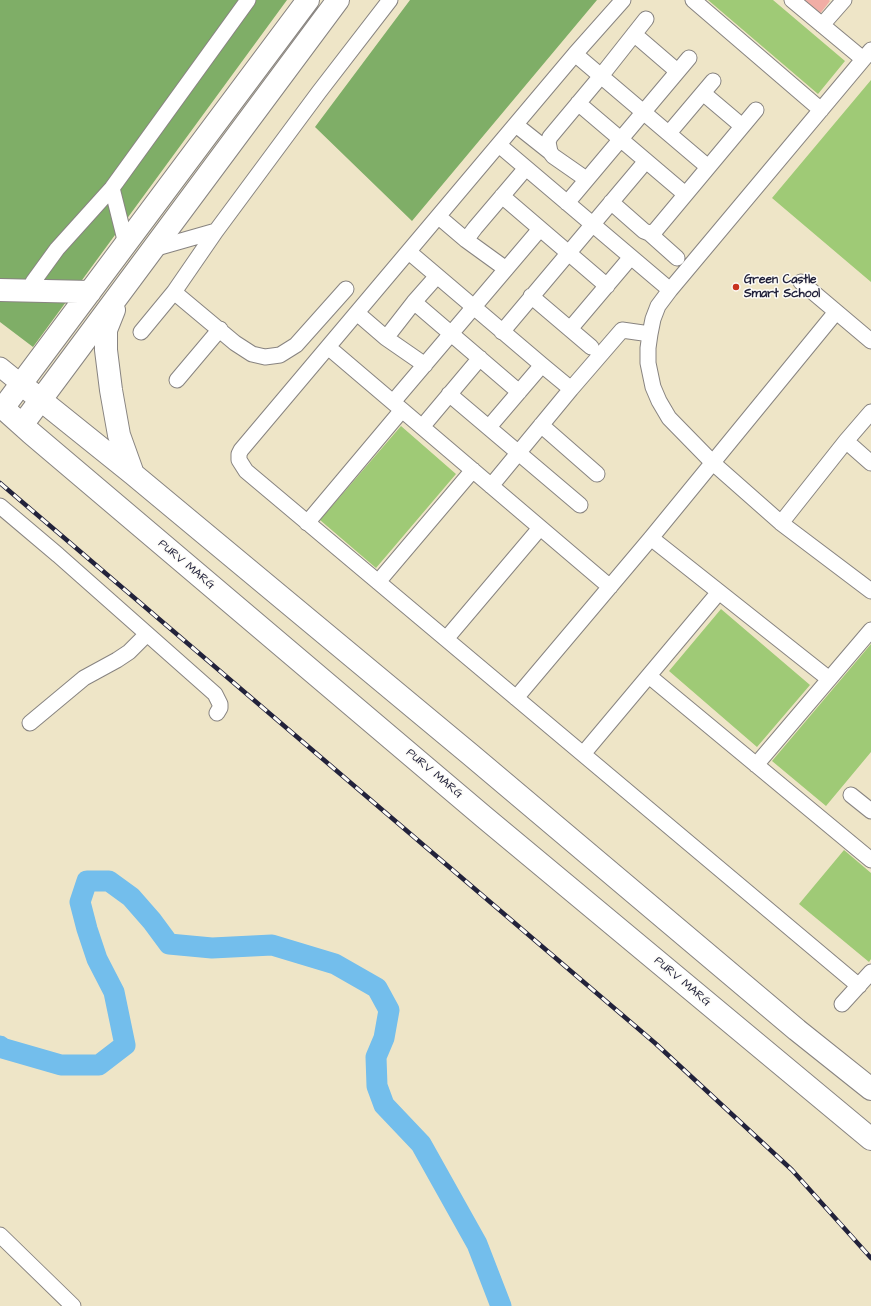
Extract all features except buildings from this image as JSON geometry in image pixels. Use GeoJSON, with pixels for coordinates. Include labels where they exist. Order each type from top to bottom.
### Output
{"type":"FeatureCollection","features":[{"type":"Feature","properties":{"kind":"highway"},"geometry":{"type":"LineString","coordinates":[[2,407],[21,384],[308,0]]}},
{"type":"Feature","properties":{"kind":"highway"},"geometry":{"type":"LineString","coordinates":[[22,425],[338,0]]}},
{"type":"Feature","properties":{"kind":"highway"},"geometry":{"type":"LineString","coordinates":[[124,288],[106,330],[106,350],[118,434],[133,474]]}},
{"type":"Feature","properties":{"kind":"highway"},"geometry":{"type":"LineString","coordinates":[[0,290],[90,292]]}},
{"type":"Feature","properties":{"kind":"highway"},"geometry":{"type":"LineString","coordinates":[[21,384],[133,474],[472,755],[791,1025],[871,1089]]}},
{"type":"Feature","properties":{"kind":"highway","name":"PURV MARG"},"geometry":{"type":"LineString","coordinates":[[2,407],[478,811],[871,1139]]}},
{"type":"Feature","properties":{"kind":"main road"},"geometry":{"type":"LineString","coordinates":[[0,367],[21,384]]}},
{"type":"Feature","properties":{"kind":"street"},"geometry":{"type":"LineString","coordinates":[[32,291],[33,282],[57,249],[112,188],[248,0]]}},
{"type":"Feature","properties":{"kind":"street"},"geometry":{"type":"LineString","coordinates":[[142,332],[174,292],[216,231],[319,92],[390,0]]}},
{"type":"Feature","properties":{"kind":"street"},"geometry":{"type":"LineString","coordinates":[[623,0],[241,450],[239,460],[246,472],[859,986]]}},
{"type":"Feature","properties":{"kind":"street"},"geometry":{"type":"LineString","coordinates":[[694,0],[821,110]]}},
{"type":"Feature","properties":{"kind":"street"},"geometry":{"type":"LineString","coordinates":[[792,0],[822,25],[867,54],[658,306],[653,319],[650,334],[648,363],[653,387],[669,418],[713,463],[781,523],[871,591]]}},
{"type":"Feature","properties":{"kind":"street"},"geometry":{"type":"LineString","coordinates":[[822,25],[844,0]]}},
{"type":"Feature","properties":{"kind":"street"},"geometry":{"type":"LineString","coordinates":[[550,152],[548,142],[550,137],[602,76],[646,19]]}},
{"type":"Feature","properties":{"kind":"street"},"geometry":{"type":"LineString","coordinates":[[634,34],[677,71]]}},
{"type":"Feature","properties":{"kind":"street"},"geometry":{"type":"LineString","coordinates":[[576,54],[708,167]]}},
{"type":"Feature","properties":{"kind":"street"},"geometry":{"type":"LineString","coordinates":[[567,203],[689,58]]}},
{"type":"Feature","properties":{"kind":"street"},"geometry":{"type":"LineString","coordinates":[[669,133],[713,81]]}},
{"type":"Feature","properties":{"kind":"street"},"geometry":{"type":"LineString","coordinates":[[703,93],[742,126]]}},
{"type":"Feature","properties":{"kind":"street"},"geometry":{"type":"LineString","coordinates":[[578,103],[684,194]]}},
{"type":"Feature","properties":{"kind":"street"},"geometry":{"type":"LineString","coordinates":[[650,233],[655,231],[684,194],[756,110]]}},
{"type":"Feature","properties":{"kind":"street"},"geometry":{"type":"LineString","coordinates":[[516,125],[553,156],[586,179]]}},
{"type":"Feature","properties":{"kind":"street"},"geometry":{"type":"LineString","coordinates":[[499,145],[670,290]]}},
{"type":"Feature","properties":{"kind":"street"},"geometry":{"type":"LineString","coordinates":[[502,332],[646,161]]}},
{"type":"Feature","properties":{"kind":"street"},"geometry":{"type":"LineString","coordinates":[[466,240],[526,168]]}},
{"type":"Feature","properties":{"kind":"street"},"geometry":{"type":"LineString","coordinates":[[112,188],[126,244]]}},
{"type":"Feature","properties":{"kind":"street"},"geometry":{"type":"LineString","coordinates":[[502,196],[607,286]]}},
{"type":"Feature","properties":{"kind":"street"},"geometry":{"type":"LineString","coordinates":[[611,202],[644,232],[650,233],[677,258]]}},
{"type":"Feature","properties":{"kind":"street"},"geometry":{"type":"LineString","coordinates":[[439,217],[466,240],[506,269]]}},
{"type":"Feature","properties":{"kind":"street"},"geometry":{"type":"LineString","coordinates":[[307,523],[398,406],[425,365],[540,229]]}},
{"type":"Feature","properties":{"kind":"street"},"geometry":{"type":"LineString","coordinates":[[153,249],[216,231]]}},
{"type":"Feature","properties":{"kind":"street"},"geometry":{"type":"LineString","coordinates":[[409,252],[571,389]]}},
{"type":"Feature","properties":{"kind":"street"},"geometry":{"type":"LineString","coordinates":[[570,329],[631,257]]}},
{"type":"Feature","properties":{"kind":"street"},"geometry":{"type":"LineString","coordinates":[[386,338],[414,302],[437,276]]}},
{"type":"Feature","properties":{"kind":"street"},"geometry":{"type":"LineString","coordinates":[[801,282],[871,341]]}},
{"type":"Feature","properties":{"kind":"street"},"geometry":{"type":"LineString","coordinates":[[174,292],[235,343],[252,354],[266,357],[280,355],[296,345],[346,288]]}},
{"type":"Feature","properties":{"kind":"street"},"geometry":{"type":"LineString","coordinates":[[531,296],[591,347]]}},
{"type":"Feature","properties":{"kind":"street"},"geometry":{"type":"LineString","coordinates":[[414,302],[519,392]]}},
{"type":"Feature","properties":{"kind":"street"},"geometry":{"type":"LineString","coordinates":[[516,698],[651,538],[836,312]]}},
{"type":"Feature","properties":{"kind":"street"},"geometry":{"type":"LineString","coordinates":[[357,313],[386,338],[425,365]]}},
{"type":"Feature","properties":{"kind":"street"},"geometry":{"type":"LineString","coordinates":[[176,380],[220,329]]}},
{"type":"Feature","properties":{"kind":"street"},"geometry":{"type":"LineString","coordinates":[[491,486],[622,330],[650,334]]}},
{"type":"Feature","properties":{"kind":"street"},"geometry":{"type":"LineString","coordinates":[[328,347],[610,587]]}},
{"type":"Feature","properties":{"kind":"street"},"geometry":{"type":"LineString","coordinates":[[422,427],[480,358]]}},
{"type":"Feature","properties":{"kind":"street"},"geometry":{"type":"LineString","coordinates":[[489,427],[542,365]]}},
{"type":"Feature","properties":{"kind":"street"},"geometry":{"type":"LineString","coordinates":[[450,394],[580,505]]}},
{"type":"Feature","properties":{"kind":"street"},"geometry":{"type":"LineString","coordinates":[[781,523],[871,412]]}},
{"type":"Feature","properties":{"kind":"street"},"geometry":{"type":"LineString","coordinates":[[541,425],[597,474]]}},
{"type":"Feature","properties":{"kind":"street"},"geometry":{"type":"LineString","coordinates":[[846,442],[871,463]]}},
{"type":"Feature","properties":{"kind":"street"},"geometry":{"type":"LineString","coordinates":[[378,582],[473,470]]}},
{"type":"Feature","properties":{"kind":"street"},"geometry":{"type":"LineString","coordinates":[[0,506],[215,694],[220,704],[220,708],[217,713]]}},
{"type":"Feature","properties":{"kind":"street"},"geometry":{"type":"LineString","coordinates":[[446,639],[540,528]]}},
{"type":"Feature","properties":{"kind":"street"},"geometry":{"type":"LineString","coordinates":[[651,538],[829,679]]}},
{"type":"Feature","properties":{"kind":"street"},"geometry":{"type":"LineString","coordinates":[[583,754],[719,592]]}},
{"type":"Feature","properties":{"kind":"street"},"geometry":{"type":"LineString","coordinates":[[756,764],[871,630]]}},
{"type":"Feature","properties":{"kind":"street"},"geometry":{"type":"LineString","coordinates":[[30,723],[84,678],[129,652],[147,634]]}},
{"type":"Feature","properties":{"kind":"street"},"geometry":{"type":"LineString","coordinates":[[650,676],[871,860]]}},
{"type":"Feature","properties":{"kind":"street"},"geometry":{"type":"LineString","coordinates":[[851,795],[871,811]]}},
{"type":"Feature","properties":{"kind":"street"},"geometry":{"type":"LineString","coordinates":[[842,1004],[871,972]]}},
{"type":"Feature","properties":{"kind":"street"},"geometry":{"type":"LineString","coordinates":[[0,1235],[73,1306]]}},
{"type":"Feature","properties":{"kind":"green space"},"geometry":{"type":"Polygon","coordinates":[[[0,0],[287,0],[33,347],[0,322],[0,0]]]}},
{"type":"Feature","properties":{"kind":"green space"},"geometry":{"type":"Polygon","coordinates":[[[410,0],[597,0],[412,221],[315,127],[410,0]]]}},
{"type":"Feature","properties":{"kind":"green space"},"geometry":{"type":"Polygon","coordinates":[[[708,0],[773,0],[845,61],[818,94],[708,0]]]}},
{"type":"Feature","properties":{"kind":"green space"},"geometry":{"type":"Polygon","coordinates":[[[871,80],[871,282],[772,198],[871,80]]]}},
{"type":"Feature","properties":{"kind":"green space"},"geometry":{"type":"Polygon","coordinates":[[[401,426],[456,474],[376,568],[320,520],[401,426]]]}},
{"type":"Feature","properties":{"kind":"green space"},"geometry":{"type":"Polygon","coordinates":[[[721,609],[810,685],[757,747],[669,671],[721,609]]]}},
{"type":"Feature","properties":{"kind":"green space"},"geometry":{"type":"Polygon","coordinates":[[[871,644],[871,752],[826,806],[772,761],[871,644]]]}},
{"type":"Feature","properties":{"kind":"green space"},"geometry":{"type":"Polygon","coordinates":[[[844,850],[871,873],[871,959],[869,962],[799,904],[844,850]]]}},
{"type":"Feature","properties":{"kind":"waterway"},"geometry":{"type":"LineString","coordinates":[[0,1046],[2,1048],[61,1065],[99,1065],[125,1045],[114,992],[97,959],[80,902],[87,881],[109,881],[131,897],[152,921],[169,944],[212,948],[272,945],[335,964],[377,988],[389,1010],[384,1038],[376,1057],[377,1086],[384,1105],[421,1144],[477,1244],[501,1306]]}},
{"type":"Feature","properties":{"kind":"railway"},"geometry":{"type":"LineString","coordinates":[[0,483],[655,1043],[792,1170],[871,1258]]}},
{"type":"Feature","properties":{"kind":"place","name":"Green Castle Smart School"},"geometry":{"type":"Point","coordinates":[736,287]}}]}
